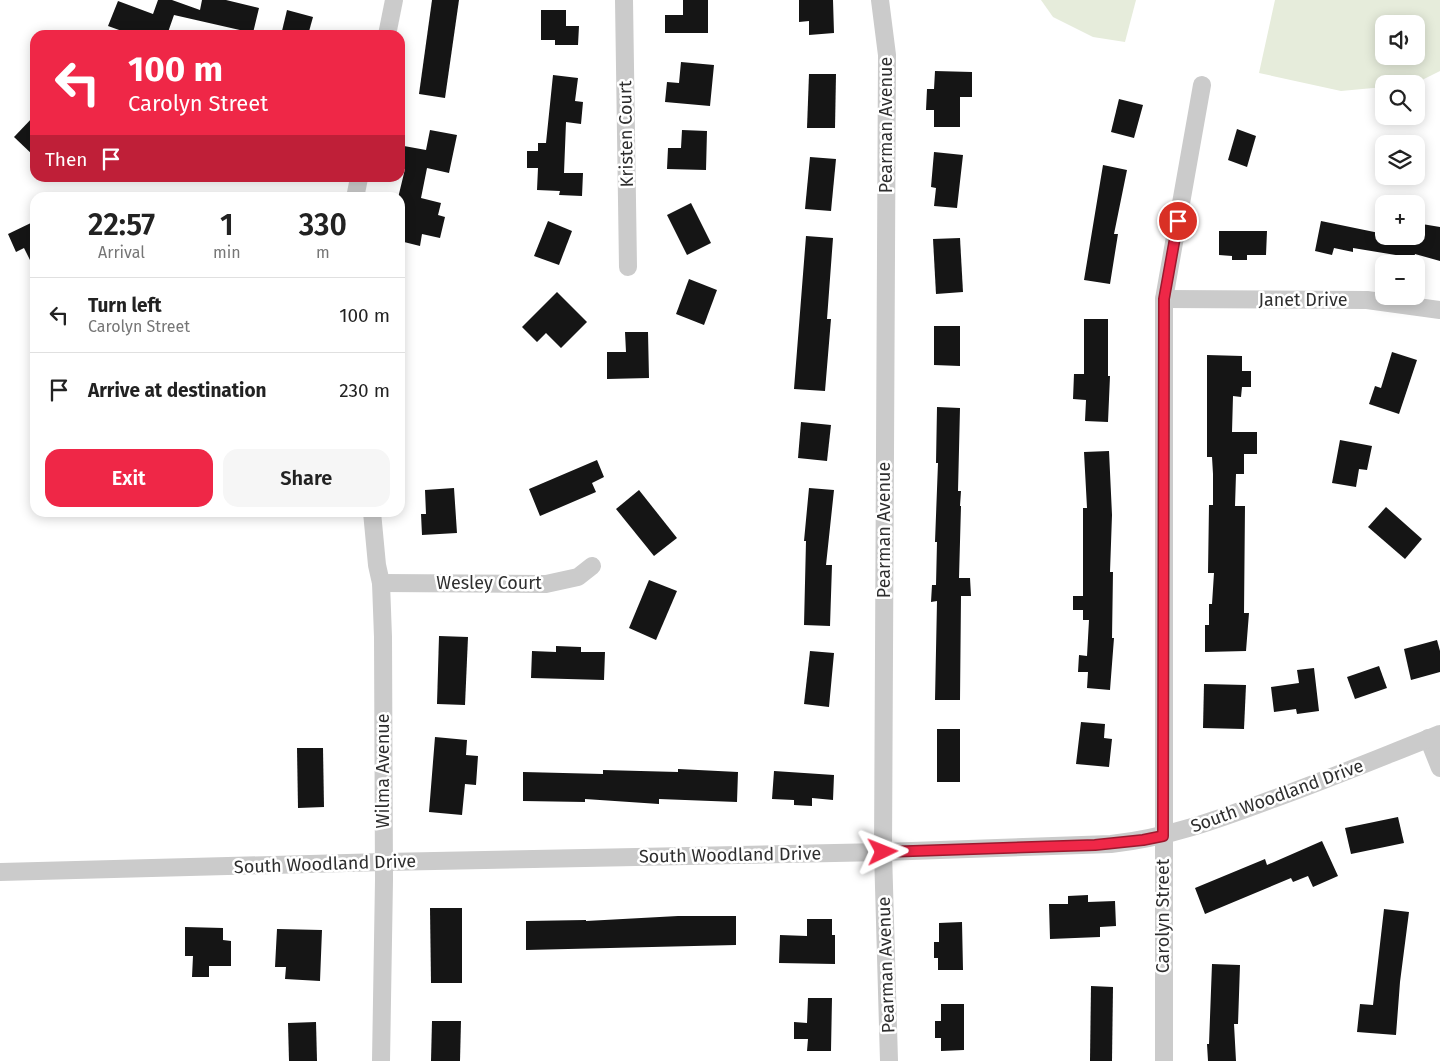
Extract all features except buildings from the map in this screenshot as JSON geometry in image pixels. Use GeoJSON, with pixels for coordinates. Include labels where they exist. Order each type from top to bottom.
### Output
{"type":"FeatureCollection","features":[{"type":"Feature","properties":{"kind":"street"},"geometry":{"type":"LineString","coordinates":[[388,30],[394,0]]}},
{"type":"Feature","properties":{"kind":"street","name":"Kristen Court"},"geometry":{"type":"LineString","coordinates":[[624,0],[628,267]]}},
{"type":"Feature","properties":{"kind":"street","name":"Pearman Avenue"},"geometry":{"type":"LineString","coordinates":[[880,0],[886,55],[883,852],[889,1061]]}},
{"type":"Feature","properties":{"kind":"street","name":"Carolyn Street"},"geometry":{"type":"LineString","coordinates":[[1164,1061],[1164,299],[1202,85]]}},
{"type":"Feature","properties":{"kind":"street","name":"Janet Drive"},"geometry":{"type":"LineString","coordinates":[[1164,299],[1367,300],[1440,310]]}},
{"type":"Feature","properties":{"kind":"street","name":"Wilma Avenue"},"geometry":{"type":"LineString","coordinates":[[372,517],[377,565],[381,584],[384,862],[381,1061]]}},
{"type":"Feature","properties":{"kind":"street","name":"Wesley Court"},"geometry":{"type":"LineString","coordinates":[[381,584],[546,584],[578,577],[592,566]]}},
{"type":"Feature","properties":{"kind":"street"},"geometry":{"type":"LineString","coordinates":[[1434,736],[1440,768]]}},
{"type":"Feature","properties":{"kind":"street","name":"South Woodland Drive"},"geometry":{"type":"LineString","coordinates":[[0,872],[883,852],[1111,844],[1163,836],[1205,824],[1323,781],[1434,736]]}},
{"type":"Feature","properties":{"kind":"green space"},"geometry":{"type":"Polygon","coordinates":[[[1041,0],[1136,0],[1125,42],[1093,37],[1053,17],[1041,0]]]}},
{"type":"Feature","properties":{"kind":"green space"},"geometry":{"type":"Polygon","coordinates":[[[1275,0],[1440,0],[1440,71],[1425,78],[1425,75],[1375,75],[1375,88],[1341,91],[1259,73],[1275,0]]]}},
{"type":"Feature","properties":{"kind":"route"},"geometry":{"type":"LineString","coordinates":[[883,852],[1047,848],[1111,844],[1163,836],[1164,299],[1178,221]]}}]}
